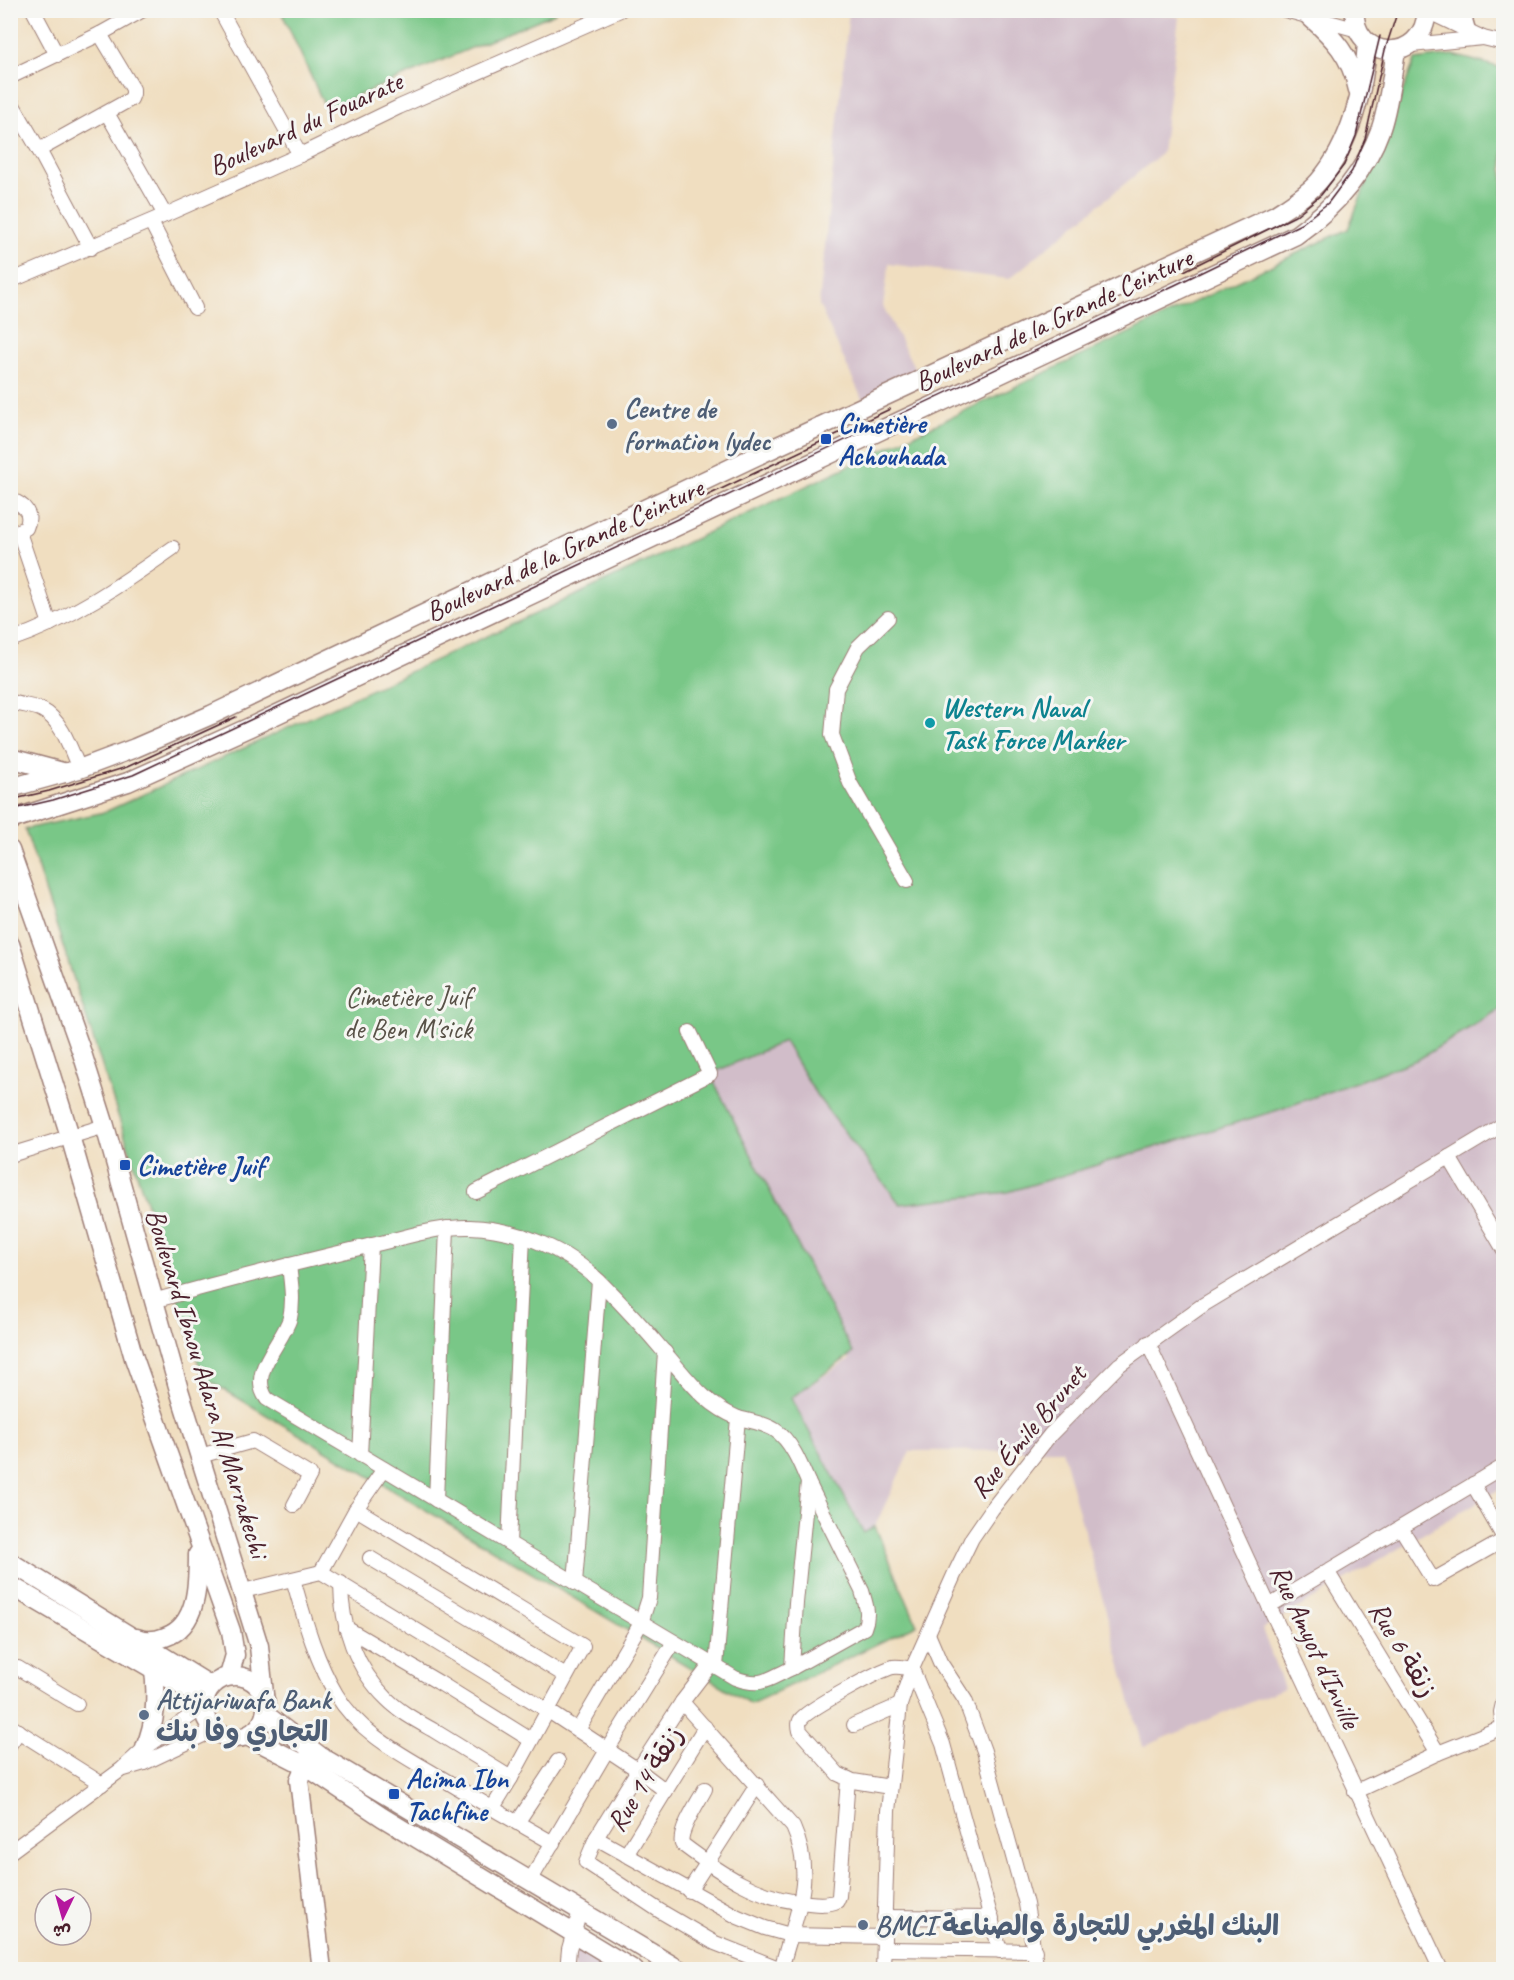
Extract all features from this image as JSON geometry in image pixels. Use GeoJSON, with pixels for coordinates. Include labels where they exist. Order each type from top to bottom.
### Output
{"type":"FeatureCollection","features":[{"type":"Feature","properties":{"kind":"main road","name":"Boulevard de la Grande Ceinture"},"geometry":{"type":"LineString","coordinates":[[10,788],[74,771],[135,748],[273,686],[739,464],[1275,215],[1299,200],[1318,183],[1344,144],[1366,60],[1363,36],[1354,18],[1355,10]]}},
{"type":"Feature","properties":{"kind":"main road"},"geometry":{"type":"LineString","coordinates":[[1460,10],[1467,30]]}},
{"type":"Feature","properties":{"kind":"main road"},"geometry":{"type":"LineString","coordinates":[[1363,36],[1377,48],[1403,48],[1422,34],[1427,23],[1427,11]]}},
{"type":"Feature","properties":{"kind":"main road"},"geometry":{"type":"LineString","coordinates":[[1309,16],[1334,38],[1347,56],[1356,76],[1359,93]]}},
{"type":"Feature","properties":{"kind":"main road","name":"Boulevard de la Grande Ceinture"},"geometry":{"type":"LineString","coordinates":[[10,820],[113,788],[240,731],[1296,235],[1315,222],[1339,199],[1362,167],[1381,128],[1403,48]]}},
{"type":"Feature","properties":{"kind":"main road"},"geometry":{"type":"LineString","coordinates":[[10,758],[74,771]]}},
{"type":"Feature","properties":{"kind":"main road","name":"Boulevard Ibnou Adara Al Marrakechi"},"geometry":{"type":"LineString","coordinates":[[10,850],[105,1126],[153,1301],[259,1646],[264,1694]]}},
{"type":"Feature","properties":{"kind":"main road","name":"Boulevard Ibnou Adara Al Marrakechi"},"geometry":{"type":"LineString","coordinates":[[10,944],[70,1136],[134,1358],[231,1631],[235,1655],[229,1676]]}},
{"type":"Feature","properties":{"kind":"main road"},"geometry":{"type":"LineString","coordinates":[[131,1636],[152,1641],[163,1638],[179,1629],[187,1620],[194,1605],[199,1543]]}},
{"type":"Feature","properties":{"kind":"main road"},"geometry":{"type":"LineString","coordinates":[[10,1562],[131,1636],[206,1697]]}},
{"type":"Feature","properties":{"kind":"main road"},"geometry":{"type":"LineString","coordinates":[[10,1585],[154,1670],[206,1697]]}},
{"type":"Feature","properties":{"kind":"main road"},"geometry":{"type":"LineString","coordinates":[[145,1748],[152,1731],[157,1698],[154,1670]]}},
{"type":"Feature","properties":{"kind":"main road"},"geometry":{"type":"LineString","coordinates":[[247,1736],[261,1724],[266,1714],[264,1694],[258,1685],[249,1679],[229,1676],[219,1680],[206,1697],[206,1720],[214,1730],[228,1738],[247,1736],[313,1761],[530,1881],[680,1970]]}},
{"type":"Feature","properties":{"kind":"main road"},"geometry":{"type":"LineString","coordinates":[[266,1714],[313,1761],[334,1786],[634,1970]]}},
{"type":"Feature","properties":{"kind":"main road"},"geometry":{"type":"LineString","coordinates":[[313,1761],[299,1780],[322,1970]]}},
{"type":"Feature","properties":{"kind":"main road"},"geometry":{"type":"LineString","coordinates":[[313,1761],[312,1816],[331,1970]]}},
{"type":"Feature","properties":{"kind":"street"},"geometry":{"type":"LineString","coordinates":[[33,10],[57,55]]}},
{"type":"Feature","properties":{"kind":"street"},"geometry":{"type":"LineString","coordinates":[[10,77],[100,34],[143,10]]}},
{"type":"Feature","properties":{"kind":"street"},"geometry":{"type":"LineString","coordinates":[[220,10],[300,155]]}},
{"type":"Feature","properties":{"kind":"street","name":"Boulevard du Fouarate"},"geometry":{"type":"LineString","coordinates":[[10,281],[151,222],[300,155],[399,107],[620,10]]}},
{"type":"Feature","properties":{"kind":"street"},"geometry":{"type":"LineString","coordinates":[[1285,10],[1309,16],[1363,36]]}},
{"type":"Feature","properties":{"kind":"street"},"geometry":{"type":"LineString","coordinates":[[1309,16],[1333,10]]}},
{"type":"Feature","properties":{"kind":"street"},"geometry":{"type":"LineString","coordinates":[[1427,11],[1483,38],[1503,43]]}},
{"type":"Feature","properties":{"kind":"street"},"geometry":{"type":"LineString","coordinates":[[39,150],[107,113],[130,99],[133,94],[133,89],[100,34]]}},
{"type":"Feature","properties":{"kind":"street"},"geometry":{"type":"LineString","coordinates":[[1403,48],[1483,38]]}},
{"type":"Feature","properties":{"kind":"street"},"geometry":{"type":"LineString","coordinates":[[10,100],[91,248]]}},
{"type":"Feature","properties":{"kind":"street"},"geometry":{"type":"LineString","coordinates":[[107,113],[165,215]]}},
{"type":"Feature","properties":{"kind":"street"},"geometry":{"type":"LineString","coordinates":[[10,130],[24,123]]}},
{"type":"Feature","properties":{"kind":"street"},"geometry":{"type":"LineString","coordinates":[[151,222],[195,308]]}},
{"type":"Feature","properties":{"kind":"street"},"geometry":{"type":"LineString","coordinates":[[10,500],[25,507],[29,515],[26,528],[15,533],[50,624]]}},
{"type":"Feature","properties":{"kind":"street"},"geometry":{"type":"LineString","coordinates":[[11,639],[81,609],[173,548]]}},
{"type":"Feature","properties":{"kind":"street"},"geometry":{"type":"LineString","coordinates":[[888,618],[858,647],[836,689],[832,735],[850,783],[907,881]]}},
{"type":"Feature","properties":{"kind":"street"},"geometry":{"type":"LineString","coordinates":[[10,701],[40,708],[49,714],[57,723],[74,771]]}},
{"type":"Feature","properties":{"kind":"street"},"geometry":{"type":"LineString","coordinates":[[477,1192],[710,1074],[690,1032]]}},
{"type":"Feature","properties":{"kind":"street","name":"Rue Émile Brunet"},"geometry":{"type":"LineString","coordinates":[[883,1970],[890,1787],[900,1705],[912,1669],[972,1538],[992,1509],[1050,1435],[1083,1399],[1119,1365],[1148,1343],[1213,1299],[1503,1124]]}},
{"type":"Feature","properties":{"kind":"street"},"geometry":{"type":"LineString","coordinates":[[10,1155],[105,1126]]}},
{"type":"Feature","properties":{"kind":"street"},"geometry":{"type":"LineString","coordinates":[[1449,1157],[1503,1250]]}},
{"type":"Feature","properties":{"kind":"street"},"geometry":{"type":"LineString","coordinates":[[153,1301],[290,1265],[447,1228],[491,1229],[543,1243],[599,1281],[665,1353],[697,1392],[720,1411],[776,1430],[788,1444],[801,1464],[862,1592],[868,1610],[868,1620],[864,1628],[766,1681],[749,1683],[735,1678],[267,1399],[261,1392],[260,1375],[289,1319],[292,1305],[290,1265]]}},
{"type":"Feature","properties":{"kind":"street"},"geometry":{"type":"LineString","coordinates":[[436,1500],[447,1228]]}},
{"type":"Feature","properties":{"kind":"street"},"geometry":{"type":"LineString","coordinates":[[509,1543],[523,1236]]}},
{"type":"Feature","properties":{"kind":"street"},"geometry":{"type":"LineString","coordinates":[[360,1455],[371,1245]]}},
{"type":"Feature","properties":{"kind":"street"},"geometry":{"type":"LineString","coordinates":[[575,1583],[599,1281]]}},
{"type":"Feature","properties":{"kind":"street","name":"Rue Amyot d'Inville"},"geometry":{"type":"LineString","coordinates":[[1148,1343],[1355,1792],[1441,1970]]}},
{"type":"Feature","properties":{"kind":"street"},"geometry":{"type":"LineString","coordinates":[[578,1730],[641,1623],[649,1598],[665,1353]]}},
{"type":"Feature","properties":{"kind":"street"},"geometry":{"type":"LineString","coordinates":[[682,1702],[793,1827],[800,1843],[804,1878],[802,1903],[781,1969],[715,1942],[587,1864],[586,1859],[596,1838],[682,1702],[714,1664],[738,1418]]}},
{"type":"Feature","properties":{"kind":"street"},"geometry":{"type":"LineString","coordinates":[[200,1456],[253,1441],[310,1474],[294,1505]]}},
{"type":"Feature","properties":{"kind":"street"},"geometry":{"type":"LineString","coordinates":[[1269,1606],[1503,1466]]}},
{"type":"Feature","properties":{"kind":"street"},"geometry":{"type":"LineString","coordinates":[[321,1572],[356,1509],[384,1469]]}},
{"type":"Feature","properties":{"kind":"street"},"geometry":{"type":"LineString","coordinates":[[792,1668],[808,1482]]}},
{"type":"Feature","properties":{"kind":"street"},"geometry":{"type":"LineString","coordinates":[[1401,1528],[1433,1580],[1503,1539],[1473,1484]]}},
{"type":"Feature","properties":{"kind":"street"},"geometry":{"type":"LineString","coordinates":[[356,1509],[580,1643],[582,1649],[492,1809]]}},
{"type":"Feature","properties":{"kind":"street"},"geometry":{"type":"LineString","coordinates":[[370,1558],[566,1676]]}},
{"type":"Feature","properties":{"kind":"street","name":"Rue 6 زنقة"},"geometry":{"type":"LineString","coordinates":[[1327,1571],[1438,1753]]}},
{"type":"Feature","properties":{"kind":"street"},"geometry":{"type":"LineString","coordinates":[[243,1591],[321,1572],[547,1710],[666,1791]]}},
{"type":"Feature","properties":{"kind":"street"},"geometry":{"type":"LineString","coordinates":[[293,1579],[309,1633],[336,1694],[349,1713],[370,1734],[492,1809],[553,1843]]}},
{"type":"Feature","properties":{"kind":"street"},"geometry":{"type":"LineString","coordinates":[[341,1583],[341,1606],[346,1628],[360,1663],[369,1678],[387,1699],[406,1714],[511,1778]]}},
{"type":"Feature","properties":{"kind":"street"},"geometry":{"type":"LineString","coordinates":[[346,1628],[531,1740]]}},
{"type":"Feature","properties":{"kind":"street"},"geometry":{"type":"LineString","coordinates":[[928,1634],[940,1662],[965,1700],[984,1751],[1026,1904],[1037,1970]]}},
{"type":"Feature","properties":{"kind":"street"},"geometry":{"type":"LineString","coordinates":[[530,1881],[607,1750],[675,1642]]}},
{"type":"Feature","properties":{"kind":"street"},"geometry":{"type":"LineString","coordinates":[[10,1680],[14,1666],[77,1704]]}},
{"type":"Feature","properties":{"kind":"street"},"geometry":{"type":"LineString","coordinates":[[890,1787],[848,1779],[838,1774],[806,1739],[799,1727],[801,1718],[884,1670],[896,1666],[912,1669],[943,1744],[1000,1951]]}},
{"type":"Feature","properties":{"kind":"street"},"geometry":{"type":"LineString","coordinates":[[10,1852],[122,1769],[206,1697]]}},
{"type":"Feature","properties":{"kind":"street"},"geometry":{"type":"LineString","coordinates":[[1355,1792],[1438,1753],[1503,1728],[1501,1712],[1503,1699]]}},
{"type":"Feature","properties":{"kind":"street"},"geometry":{"type":"LineString","coordinates":[[854,1725],[900,1705]]}},
{"type":"Feature","properties":{"kind":"street","name":"Rue 14 زنقة"},"geometry":{"type":"LineString","coordinates":[[626,1855],[705,1727]]}},
{"type":"Feature","properties":{"kind":"street"},"geometry":{"type":"LineString","coordinates":[[10,1744],[15,1728],[102,1784]]}},
{"type":"Feature","properties":{"kind":"street"},"geometry":{"type":"LineString","coordinates":[[122,1769],[144,1763],[214,1730]]}},
{"type":"Feature","properties":{"kind":"street"},"geometry":{"type":"LineString","coordinates":[[517,1823],[558,1761]]}},
{"type":"Feature","properties":{"kind":"street"},"geometry":{"type":"LineString","coordinates":[[705,1789],[683,1832],[682,1844],[746,1886],[763,1893],[802,1903],[832,1903],[837,1901],[839,1896],[848,1779]]}},
{"type":"Feature","properties":{"kind":"street"},"geometry":{"type":"LineString","coordinates":[[689,1891],[757,1785]]}},
{"type":"Feature","properties":{"kind":"street"},"geometry":{"type":"LineString","coordinates":[[596,1838],[738,1917],[790,1935],[1000,1951],[1035,1951]]}},
{"type":"Feature","properties":{"kind":"street"},"geometry":{"type":"LineString","coordinates":[[567,1970],[573,1933],[580,1911]]}},
{"type":"Feature","properties":{"kind":"street"},"geometry":{"type":"LineString","coordinates":[[884,1917],[992,1918]]}},
{"type":"Feature","properties":{"kind":"shaded area"},"geometry":{"type":"Polygon","coordinates":[[[1128,10],[1179,17],[1162,153],[1009,279],[889,264],[883,306],[917,373],[863,401],[819,305],[849,11],[1128,10]]]}},
{"type":"Feature","properties":{"kind":"shaded area"},"geometry":{"type":"Polygon","coordinates":[[[1503,1007],[1503,1487],[1262,1629],[1284,1688],[1143,1747],[1062,1450],[910,1451],[875,1526],[864,1534],[790,1398],[850,1359],[710,1074],[784,1041],[817,1096],[900,1204],[1008,1192],[1278,1110],[1419,1059],[1503,1007]]]}},
{"type":"Feature","properties":{"kind":"shaded area"},"geometry":{"type":"Polygon","coordinates":[[[580,1945],[621,1970],[574,1970],[575,1952],[580,1945]]]}},
{"type":"Feature","properties":{"kind":"green space"},"geometry":{"type":"Polygon","coordinates":[[[554,10],[555,13],[326,109],[281,11],[554,10]]]}},
{"type":"Feature","properties":{"kind":"green space","name":"Cimetière Juif de Ben M'sick"},"geometry":{"type":"Polygon","coordinates":[[[1453,55],[1503,68],[1503,1007],[1419,1059],[1278,1110],[1008,1192],[900,1204],[817,1096],[784,1041],[710,1074],[853,1353],[791,1398],[864,1533],[875,1526],[917,1625],[751,1704],[203,1377],[25,829],[105,812],[572,597],[1348,229],[1415,60],[1453,55]]]}},
{"type":"Feature","properties":{"kind":"tram line"},"geometry":{"type":"LineString","coordinates":[[10,810],[53,800],[133,775],[1301,224],[1328,203],[1352,171],[1365,139],[1385,50],[1398,10]]}},
{"type":"Feature","properties":{"kind":"tram line"},"geometry":{"type":"LineString","coordinates":[[1184,271],[1295,216],[1321,195],[1344,165],[1356,136],[1380,36]]}},
{"type":"Feature","properties":{"kind":"tram line"},"geometry":{"type":"LineString","coordinates":[[700,499],[890,409]]}},
{"type":"Feature","properties":{"kind":"tram line"},"geometry":{"type":"LineString","coordinates":[[10,800],[49,791],[127,767],[236,717]]}},
{"type":"Feature","properties":{"kind":"place","name":"Centre de formation lydec"},"geometry":{"type":"Point","coordinates":[612,424]}},
{"type":"Feature","properties":{"kind":"place","name":"Cimetière Achouhada"},"geometry":{"type":"Point","coordinates":[826,439]}},
{"type":"Feature","properties":{"kind":"place","name":"Western Naval Task Force Marker"},"geometry":{"type":"Point","coordinates":[930,723]}},
{"type":"Feature","properties":{"kind":"place","name":"Cimetière Juif"},"geometry":{"type":"Point","coordinates":[125,1165]}},
{"type":"Feature","properties":{"kind":"place","name":"Attijariwafa Bank التجاري وفا بنك"},"geometry":{"type":"Point","coordinates":[144,1715]}},
{"type":"Feature","properties":{"kind":"place","name":"Acima Ibn Tachfine"},"geometry":{"type":"Point","coordinates":[394,1794]}},
{"type":"Feature","properties":{"kind":"place","name":"BMCI البنك المغربي للتجارة والصناعة"},"geometry":{"type":"Point","coordinates":[863,1925]}}]}
